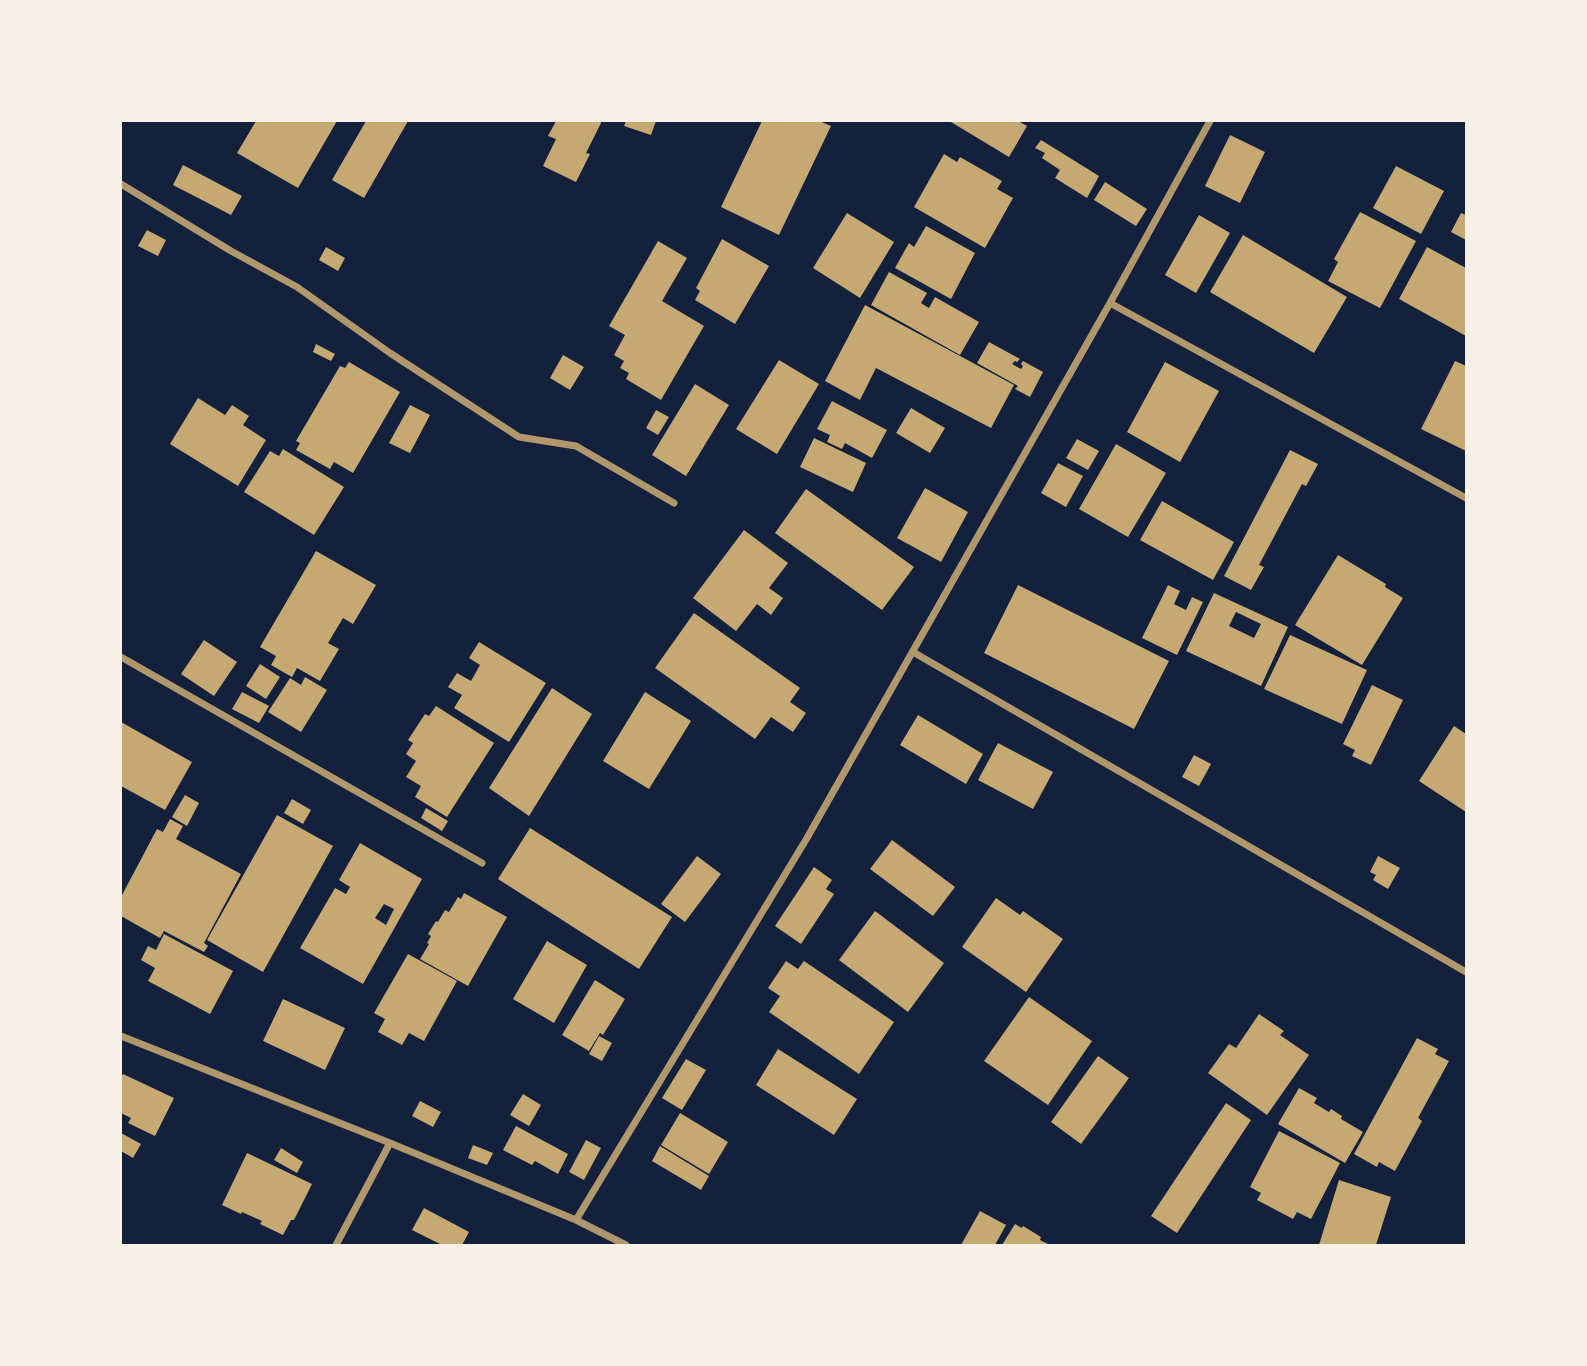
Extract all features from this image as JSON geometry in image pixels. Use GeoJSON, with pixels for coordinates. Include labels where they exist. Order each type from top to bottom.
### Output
{"type":"FeatureCollection","features":[{"type":"Feature","properties":{"kind":"street"},"geometry":{"type":"LineString","coordinates":[[576,1220],[807,838],[1210,121]]}},
{"type":"Feature","properties":{"kind":"street"},"geometry":{"type":"LineString","coordinates":[[121,184],[231,251],[297,287],[390,353],[519,437],[576,446],[674,503]]}},
{"type":"Feature","properties":{"kind":"street"},"geometry":{"type":"LineString","coordinates":[[1110,303],[1466,498]]}},
{"type":"Feature","properties":{"kind":"street"},"geometry":{"type":"LineString","coordinates":[[913,652],[1466,972]]}},
{"type":"Feature","properties":{"kind":"street"},"geometry":{"type":"LineString","coordinates":[[121,657],[482,863]]}},
{"type":"Feature","properties":{"kind":"street"},"geometry":{"type":"LineString","coordinates":[[121,1037],[390,1143],[576,1220],[626,1245]]}},
{"type":"Feature","properties":{"kind":"street"},"geometry":{"type":"LineString","coordinates":[[336,1245],[390,1143]]}},
{"type":"Feature","properties":{"kind":"building"},"geometry":{"type":"Polygon","coordinates":[[[256,121],[337,121],[298,188],[237,153],[256,121]]]}},
{"type":"Feature","properties":{"kind":"building"},"geometry":{"type":"Polygon","coordinates":[[[366,121],[408,121],[364,198],[332,180],[366,121]]]}},
{"type":"Feature","properties":{"kind":"building"},"geometry":{"type":"Polygon","coordinates":[[[556,121],[602,121],[586,153],[590,154],[576,182],[543,166],[556,139],[548,136],[556,121]]]}},
{"type":"Feature","properties":{"kind":"building"},"geometry":{"type":"Polygon","coordinates":[[[626,121],[656,121],[651,135],[624,126],[626,121]]]}},
{"type":"Feature","properties":{"kind":"building"},"geometry":{"type":"Polygon","coordinates":[[[762,121],[819,121],[831,126],[779,235],[721,207],[762,121]]]}},
{"type":"Feature","properties":{"kind":"building"},"geometry":{"type":"Polygon","coordinates":[[[952,121],[1018,121],[1027,126],[1009,157],[952,121]]]}},
{"type":"Feature","properties":{"kind":"building"},"geometry":{"type":"Polygon","coordinates":[[[1230,135],[1265,152],[1240,203],[1205,186],[1230,135]]]}},
{"type":"Feature","properties":{"kind":"building"},"geometry":{"type":"Polygon","coordinates":[[[1041,140],[1099,176],[1087,198],[1055,178],[1060,170],[1042,158],[1045,153],[1035,148],[1041,140]]]}},
{"type":"Feature","properties":{"kind":"building"},"geometry":{"type":"Polygon","coordinates":[[[944,154],[957,162],[960,157],[1002,181],[997,189],[1013,198],[985,248],[914,207],[944,154]]]}},
{"type":"Feature","properties":{"kind":"building"},"geometry":{"type":"Polygon","coordinates":[[[183,165],[242,196],[231,215],[173,185],[183,165]]]}},
{"type":"Feature","properties":{"kind":"building"},"geometry":{"type":"Polygon","coordinates":[[[1396,166],[1444,191],[1421,234],[1373,208],[1396,166]]]}},
{"type":"Feature","properties":{"kind":"building"},"geometry":{"type":"Polygon","coordinates":[[[1105,182],[1147,209],[1136,226],[1094,200],[1105,182]]]}},
{"type":"Feature","properties":{"kind":"building"},"geometry":{"type":"Polygon","coordinates":[[[1360,212],[1416,241],[1380,308],[1328,281],[1338,262],[1334,259],[1360,212]]]}},
{"type":"Feature","properties":{"kind":"building"},"geometry":{"type":"Polygon","coordinates":[[[847,213],[894,242],[860,298],[813,268],[847,213]]]}},
{"type":"Feature","properties":{"kind":"building"},"geometry":{"type":"Polygon","coordinates":[[[1461,213],[1466,215],[1466,240],[1451,232],[1461,213]]]}},
{"type":"Feature","properties":{"kind":"building"},"geometry":{"type":"Polygon","coordinates":[[[1199,215],[1230,233],[1196,293],[1165,275],[1199,215]]]}},
{"type":"Feature","properties":{"kind":"building"},"geometry":{"type":"Polygon","coordinates":[[[926,226],[975,253],[951,299],[895,268],[909,243],[914,247],[926,226]]]}},
{"type":"Feature","properties":{"kind":"building"},"geometry":{"type":"Polygon","coordinates":[[[147,230],[166,240],[158,256],[138,246],[147,230]]]}},
{"type":"Feature","properties":{"kind":"building"},"geometry":{"type":"Polygon","coordinates":[[[1243,235],[1347,297],[1314,353],[1210,292],[1243,235]]]}},
{"type":"Feature","properties":{"kind":"building"},"geometry":{"type":"Polygon","coordinates":[[[722,239],[769,266],[735,324],[695,300],[700,291],[696,288],[722,239]]]}},
{"type":"Feature","properties":{"kind":"building"},"geometry":{"type":"Polygon","coordinates":[[[658,241],[687,258],[662,301],[704,326],[661,400],[626,379],[629,373],[620,368],[624,361],[614,355],[625,335],[609,326],[658,241]]]}},
{"type":"Feature","properties":{"kind":"building"},"geometry":{"type":"Polygon","coordinates":[[[326,247],[345,258],[338,271],[319,260],[326,247]]]}},
{"type":"Feature","properties":{"kind":"building"},"geometry":{"type":"Polygon","coordinates":[[[1427,247],[1466,268],[1466,336],[1399,299],[1427,247]]]}},
{"type":"Feature","properties":{"kind":"building"},"geometry":{"type":"Polygon","coordinates":[[[889,272],[927,293],[921,303],[929,308],[935,297],[979,322],[960,355],[871,305],[889,272]]]}},
{"type":"Feature","properties":{"kind":"building"},"geometry":{"type":"Polygon","coordinates":[[[865,305],[1014,385],[991,428],[876,368],[860,400],[825,381],[865,305]]]}},
{"type":"Feature","properties":{"kind":"building"},"geometry":{"type":"Polygon","coordinates":[[[989,342],[1020,359],[1012,364],[1021,369],[1023,361],[1043,372],[1030,397],[1015,389],[1018,386],[977,363],[989,342]]]}},
{"type":"Feature","properties":{"kind":"building"},"geometry":{"type":"Polygon","coordinates":[[[316,344],[335,354],[331,361],[313,352],[316,344]]]}},
{"type":"Feature","properties":{"kind":"building"},"geometry":{"type":"Polygon","coordinates":[[[563,355],[584,367],[570,390],[550,378],[563,355]]]}},
{"type":"Feature","properties":{"kind":"building"},"geometry":{"type":"Polygon","coordinates":[[[779,360],[819,384],[777,454],[736,429],[779,360]]]}},
{"type":"Feature","properties":{"kind":"building"},"geometry":{"type":"Polygon","coordinates":[[[1455,361],[1466,366],[1466,451],[1421,429],[1455,361]]]}},
{"type":"Feature","properties":{"kind":"building"},"geometry":{"type":"Polygon","coordinates":[[[349,362],[400,392],[353,473],[334,462],[330,469],[296,450],[300,443],[296,441],[340,366],[345,368],[349,362]]]}},
{"type":"Feature","properties":{"kind":"building"},"geometry":{"type":"Polygon","coordinates":[[[1165,362],[1219,391],[1180,462],[1127,432],[1165,362]]]}},
{"type":"Feature","properties":{"kind":"building"},"geometry":{"type":"Polygon","coordinates":[[[695,384],[729,405],[686,476],[652,455],[695,384]]]}},
{"type":"Feature","properties":{"kind":"building"},"geometry":{"type":"Polygon","coordinates":[[[198,398],[225,415],[232,405],[249,416],[243,425],[266,440],[238,486],[170,444],[198,398]]]}},
{"type":"Feature","properties":{"kind":"building"},"geometry":{"type":"Polygon","coordinates":[[[832,401],[887,430],[872,458],[845,443],[842,449],[827,442],[830,435],[817,429],[832,401]]]}},
{"type":"Feature","properties":{"kind":"building"},"geometry":{"type":"Polygon","coordinates":[[[410,405],[430,415],[410,453],[389,443],[410,405]]]}},
{"type":"Feature","properties":{"kind":"building"},"geometry":{"type":"Polygon","coordinates":[[[911,408],[945,428],[930,453],[896,433],[911,408]]]}},
{"type":"Feature","properties":{"kind":"building"},"geometry":{"type":"Polygon","coordinates":[[[656,410],[669,417],[658,435],[646,428],[656,410]]]}},
{"type":"Feature","properties":{"kind":"building"},"geometry":{"type":"Polygon","coordinates":[[[814,438],[866,463],[853,492],[800,467],[814,438]]]}},
{"type":"Feature","properties":{"kind":"building"},"geometry":{"type":"Polygon","coordinates":[[[1077,439],[1099,451],[1088,470],[1066,458],[1077,439]]]}},
{"type":"Feature","properties":{"kind":"building"},"geometry":{"type":"Polygon","coordinates":[[[1116,444],[1166,473],[1128,537],[1079,509],[1116,444]]]}},
{"type":"Feature","properties":{"kind":"building"},"geometry":{"type":"Polygon","coordinates":[[[283,449],[344,487],[314,535],[244,492],[270,451],[279,456],[283,449]]]}},
{"type":"Feature","properties":{"kind":"building"},"geometry":{"type":"Polygon","coordinates":[[[1290,450],[1318,464],[1306,486],[1302,484],[1259,565],[1264,567],[1251,590],[1224,576],[1290,450]]]}},
{"type":"Feature","properties":{"kind":"building"},"geometry":{"type":"Polygon","coordinates":[[[1058,463],[1083,476],[1066,507],[1041,493],[1058,463]]]}},
{"type":"Feature","properties":{"kind":"building"},"geometry":{"type":"Polygon","coordinates":[[[925,488],[968,512],[941,562],[897,538],[925,488]]]}},
{"type":"Feature","properties":{"kind":"building"},"geometry":{"type":"Polygon","coordinates":[[[806,489],[914,567],[882,610],[775,533],[806,489]]]}},
{"type":"Feature","properties":{"kind":"building"},"geometry":{"type":"Polygon","coordinates":[[[1162,501],[1234,542],[1213,580],[1140,540],[1162,501]]]}},
{"type":"Feature","properties":{"kind":"building"},"geometry":{"type":"Polygon","coordinates":[[[744,530],[788,563],[769,588],[783,598],[771,615],[757,604],[736,631],[693,598],[744,530]]]}},
{"type":"Feature","properties":{"kind":"building"},"geometry":{"type":"Polygon","coordinates":[[[316,551],[376,585],[353,624],[343,618],[328,643],[339,649],[320,681],[297,668],[292,677],[271,665],[276,656],[260,647],[316,551]]]}},
{"type":"Feature","properties":{"kind":"building"},"geometry":{"type":"Polygon","coordinates":[[[1338,555],[1386,584],[1385,587],[1403,598],[1362,665],[1295,625],[1338,555]]]}},
{"type":"Feature","properties":{"kind":"building"},"geometry":{"type":"Polygon","coordinates":[[[1018,585],[1169,661],[1134,729],[984,653],[1018,585]]]}},
{"type":"Feature","properties":{"kind":"building"},"geometry":{"type":"Polygon","coordinates":[[[1168,585],[1180,591],[1174,604],[1186,610],[1192,597],[1203,602],[1177,655],[1142,638],[1168,585]]]}},
{"type":"Feature","properties":{"kind":"building"},"geometry":{"type":"Polygon","coordinates":[[[1214,593],[1288,627],[1261,686],[1186,651],[1214,593]],[[1236,612],[1229,626],[1254,638],[1261,624],[1236,612]]]}},
{"type":"Feature","properties":{"kind":"building"},"geometry":{"type":"Polygon","coordinates":[[[694,613],[800,688],[790,702],[806,713],[793,732],[771,717],[755,739],[655,668],[694,613]]]}},
{"type":"Feature","properties":{"kind":"building"},"geometry":{"type":"Polygon","coordinates":[[[1290,635],[1367,670],[1342,724],[1264,689],[1290,635]]]}},
{"type":"Feature","properties":{"kind":"building"},"geometry":{"type":"Polygon","coordinates":[[[204,640],[237,662],[214,696],[181,674],[204,640]]]}},
{"type":"Feature","properties":{"kind":"building"},"geometry":{"type":"Polygon","coordinates":[[[479,642],[546,683],[509,742],[454,708],[462,695],[448,687],[457,673],[471,681],[480,665],[469,658],[479,642]]]}},
{"type":"Feature","properties":{"kind":"building"},"geometry":{"type":"Polygon","coordinates":[[[260,664],[280,677],[266,699],[246,686],[260,664]]]}},
{"type":"Feature","properties":{"kind":"building"},"geometry":{"type":"Polygon","coordinates":[[[305,677],[327,690],[301,732],[268,712],[290,678],[301,685],[305,677]]]}},
{"type":"Feature","properties":{"kind":"building"},"geometry":{"type":"Polygon","coordinates":[[[1372,685],[1403,700],[1371,765],[1352,756],[1355,750],[1343,744],[1372,685]]]}},
{"type":"Feature","properties":{"kind":"building"},"geometry":{"type":"Polygon","coordinates":[[[552,688],[592,714],[529,816],[489,788],[552,688]]]}},
{"type":"Feature","properties":{"kind":"building"},"geometry":{"type":"Polygon","coordinates":[[[242,692],[269,706],[259,723],[232,709],[242,692]]]}},
{"type":"Feature","properties":{"kind":"building"},"geometry":{"type":"Polygon","coordinates":[[[645,692],[691,721],[649,789],[603,761],[645,692]]]}},
{"type":"Feature","properties":{"kind":"building"},"geometry":{"type":"Polygon","coordinates":[[[436,706],[494,743],[447,817],[415,797],[421,786],[406,777],[416,761],[406,754],[413,743],[408,740],[425,714],[429,716],[436,706]]]}},
{"type":"Feature","properties":{"kind":"building"},"geometry":{"type":"Polygon","coordinates":[[[918,715],[983,754],[966,784],[900,745],[918,715]]]}},
{"type":"Feature","properties":{"kind":"building"},"geometry":{"type":"Polygon","coordinates":[[[121,722],[192,762],[165,810],[121,786],[121,722]]]}},
{"type":"Feature","properties":{"kind":"building"},"geometry":{"type":"Polygon","coordinates":[[[1454,726],[1466,734],[1466,812],[1419,781],[1454,726]]]}},
{"type":"Feature","properties":{"kind":"building"},"geometry":{"type":"Polygon","coordinates":[[[998,743],[1053,772],[1033,809],[978,780],[998,743]]]}},
{"type":"Feature","properties":{"kind":"building"},"geometry":{"type":"Polygon","coordinates":[[[1194,755],[1211,764],[1199,786],[1182,777],[1194,755]]]}},
{"type":"Feature","properties":{"kind":"building"},"geometry":{"type":"Polygon","coordinates":[[[185,795],[199,803],[187,826],[172,817],[185,795]]]}},
{"type":"Feature","properties":{"kind":"building"},"geometry":{"type":"Polygon","coordinates":[[[292,799],[311,810],[303,824],[284,813],[292,799]]]}},
{"type":"Feature","properties":{"kind":"building"},"geometry":{"type":"Polygon","coordinates":[[[426,808],[448,821],[442,831],[421,818],[426,808]]]}},
{"type":"Feature","properties":{"kind":"building"},"geometry":{"type":"Polygon","coordinates":[[[277,815],[333,846],[263,972],[207,940],[277,815]]]}},
{"type":"Feature","properties":{"kind":"building"},"geometry":{"type":"Polygon","coordinates":[[[170,819],[183,826],[176,839],[241,874],[204,943],[208,946],[204,952],[164,931],[160,938],[121,916],[121,897],[157,829],[163,832],[170,819]]]}},
{"type":"Feature","properties":{"kind":"building"},"geometry":{"type":"Polygon","coordinates":[[[530,828],[672,917],[639,969],[498,879],[530,828]]]}},
{"type":"Feature","properties":{"kind":"building"},"geometry":{"type":"Polygon","coordinates":[[[892,840],[955,887],[933,916],[870,869],[892,840]]]}},
{"type":"Feature","properties":{"kind":"building"},"geometry":{"type":"Polygon","coordinates":[[[360,843],[422,879],[363,984],[300,948],[335,888],[346,894],[350,887],[339,880],[360,843]],[[384,904],[375,918],[386,925],[394,909],[384,904]]]}},
{"type":"Feature","properties":{"kind":"building"},"geometry":{"type":"Polygon","coordinates":[[[697,856],[721,874],[685,922],[661,904],[697,856]]]}},
{"type":"Feature","properties":{"kind":"building"},"geometry":{"type":"Polygon","coordinates":[[[1378,856],[1400,868],[1388,889],[1373,880],[1376,875],[1370,872],[1378,856]]]}},
{"type":"Feature","properties":{"kind":"building"},"geometry":{"type":"Polygon","coordinates":[[[814,867],[832,880],[826,889],[834,894],[801,944],[775,926],[814,867]]]}},
{"type":"Feature","properties":{"kind":"building"},"geometry":{"type":"Polygon","coordinates":[[[464,893],[507,917],[468,986],[420,959],[429,944],[427,943],[431,936],[428,934],[436,921],[438,922],[445,910],[449,912],[458,897],[461,899],[464,893]]]}},
{"type":"Feature","properties":{"kind":"building"},"geometry":{"type":"Polygon","coordinates":[[[996,898],[1020,915],[1023,911],[1063,939],[1026,992],[962,947],[996,898]]]}},
{"type":"Feature","properties":{"kind":"building"},"geometry":{"type":"Polygon","coordinates":[[[875,911],[944,963],[908,1012],[839,960],[875,911]]]}},
{"type":"Feature","properties":{"kind":"building"},"geometry":{"type":"Polygon","coordinates":[[[164,934],[233,971],[210,1014],[148,981],[155,968],[141,960],[148,946],[156,950],[164,934]]]}},
{"type":"Feature","properties":{"kind":"building"},"geometry":{"type":"Polygon","coordinates":[[[547,941],[587,965],[554,1023],[513,999],[547,941]]]}},
{"type":"Feature","properties":{"kind":"building"},"geometry":{"type":"Polygon","coordinates":[[[408,954],[457,981],[424,1041],[409,1033],[402,1045],[378,1032],[385,1019],[374,1013],[408,954]]]}},
{"type":"Feature","properties":{"kind":"building"},"geometry":{"type":"Polygon","coordinates":[[[786,961],[798,969],[804,961],[894,1022],[859,1074],[769,1012],[780,996],[768,988],[786,961]]]}},
{"type":"Feature","properties":{"kind":"building"},"geometry":{"type":"Polygon","coordinates":[[[595,980],[625,999],[603,1035],[600,1033],[589,1051],[562,1035],[595,980]]]}},
{"type":"Feature","properties":{"kind":"building"},"geometry":{"type":"Polygon","coordinates":[[[1029,997],[1092,1041],[1048,1105],[984,1061],[1029,997]]]}},
{"type":"Feature","properties":{"kind":"building"},"geometry":{"type":"Polygon","coordinates":[[[283,999],[345,1028],[325,1070],[263,1041],[283,999]]]}},
{"type":"Feature","properties":{"kind":"building"},"geometry":{"type":"Polygon","coordinates":[[[1259,1014],[1284,1031],[1280,1035],[1309,1055],[1267,1115],[1208,1073],[1229,1044],[1236,1048],[1259,1014]]]}},
{"type":"Feature","properties":{"kind":"building"},"geometry":{"type":"Polygon","coordinates":[[[599,1036],[612,1043],[602,1061],[589,1054],[599,1036]]]}},
{"type":"Feature","properties":{"kind":"building"},"geometry":{"type":"Polygon","coordinates":[[[1417,1038],[1438,1049],[1435,1054],[1449,1061],[1418,1118],[1422,1121],[1395,1171],[1379,1162],[1377,1167],[1354,1154],[1417,1038]]]}},
{"type":"Feature","properties":{"kind":"building"},"geometry":{"type":"Polygon","coordinates":[[[778,1049],[857,1099],[834,1135],[756,1085],[778,1049]]]}},
{"type":"Feature","properties":{"kind":"building"},"geometry":{"type":"Polygon","coordinates":[[[1098,1056],[1129,1078],[1081,1144],[1051,1122],[1098,1056]]]}},
{"type":"Feature","properties":{"kind":"building"},"geometry":{"type":"Polygon","coordinates":[[[686,1059],[706,1070],[682,1110],[662,1098],[686,1059]]]}},
{"type":"Feature","properties":{"kind":"building"},"geometry":{"type":"Polygon","coordinates":[[[123,1074],[174,1098],[155,1136],[128,1123],[131,1118],[121,1113],[123,1074]]]}},
{"type":"Feature","properties":{"kind":"building"},"geometry":{"type":"Polygon","coordinates":[[[1299,1088],[1317,1098],[1314,1103],[1329,1112],[1331,1109],[1342,1116],[1341,1119],[1363,1132],[1345,1163],[1278,1124],[1299,1088]]]}},
{"type":"Feature","properties":{"kind":"building"},"geometry":{"type":"Polygon","coordinates":[[[523,1094],[541,1105],[529,1126],[510,1115],[523,1094]]]}},
{"type":"Feature","properties":{"kind":"building"},"geometry":{"type":"Polygon","coordinates":[[[420,1101],[441,1112],[433,1127],[412,1116],[420,1101]]]}},
{"type":"Feature","properties":{"kind":"building"},"geometry":{"type":"Polygon","coordinates":[[[1226,1103],[1251,1120],[1177,1233],[1151,1216],[1226,1103]]]}},
{"type":"Feature","properties":{"kind":"building"},"geometry":{"type":"Polygon","coordinates":[[[680,1113],[728,1142],[709,1174],[661,1145],[680,1113]]]}},
{"type":"Feature","properties":{"kind":"building"},"geometry":{"type":"Polygon","coordinates":[[[516,1126],[568,1154],[558,1174],[535,1161],[532,1165],[503,1150],[516,1126]]]}},
{"type":"Feature","properties":{"kind":"building"},"geometry":{"type":"Polygon","coordinates":[[[1279,1131],[1340,1163],[1311,1219],[1297,1212],[1293,1219],[1257,1200],[1261,1193],[1250,1187],[1279,1131]]]}},
{"type":"Feature","properties":{"kind":"building"},"geometry":{"type":"Polygon","coordinates":[[[121,1133],[141,1144],[133,1158],[121,1151],[121,1133]]]}},
{"type":"Feature","properties":{"kind":"building"},"geometry":{"type":"Polygon","coordinates":[[[586,1140],[601,1148],[584,1180],[569,1172],[586,1140]]]}},
{"type":"Feature","properties":{"kind":"building"},"geometry":{"type":"Polygon","coordinates":[[[473,1145],[493,1153],[487,1165],[468,1158],[473,1145]]]}},
{"type":"Feature","properties":{"kind":"building"},"geometry":{"type":"Polygon","coordinates":[[[660,1146],[709,1176],[701,1190],[652,1161],[660,1146]]]}},
{"type":"Feature","properties":{"kind":"building"},"geometry":{"type":"Polygon","coordinates":[[[281,1148],[303,1162],[297,1173],[274,1160],[281,1148]]]}},
{"type":"Feature","properties":{"kind":"building"},"geometry":{"type":"Polygon","coordinates":[[[247,1153],[312,1184],[294,1220],[291,1220],[283,1235],[260,1224],[262,1221],[222,1205],[247,1153]]]}},
{"type":"Feature","properties":{"kind":"building"},"geometry":{"type":"Polygon","coordinates":[[[1339,1180],[1391,1197],[1376,1245],[1319,1245],[1339,1180]]]}},
{"type":"Feature","properties":{"kind":"building"},"geometry":{"type":"Polygon","coordinates":[[[424,1208],[469,1232],[462,1245],[442,1245],[412,1230],[424,1208]]]}},
{"type":"Feature","properties":{"kind":"building"},"geometry":{"type":"Polygon","coordinates":[[[980,1211],[1006,1225],[995,1245],[961,1245],[980,1211]]]}},
{"type":"Feature","properties":{"kind":"building"},"geometry":{"type":"Polygon","coordinates":[[[1015,1224],[1022,1228],[1023,1226],[1050,1245],[1002,1245],[1015,1224]]]}}]}
